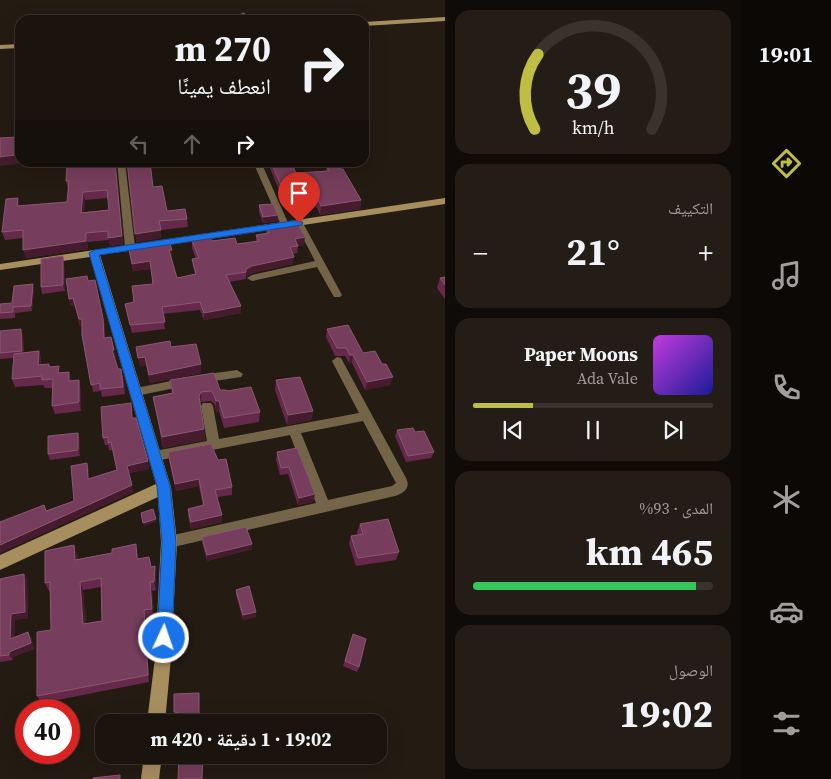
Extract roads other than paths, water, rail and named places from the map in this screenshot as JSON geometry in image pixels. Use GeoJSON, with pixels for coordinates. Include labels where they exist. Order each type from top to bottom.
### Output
{"type":"FeatureCollection","features":[{"type":"Feature","properties":{"kind":"main road"},"geometry":{"type":"LineString","coordinates":[[369,24],[445,18]]}},
{"type":"Feature","properties":{"kind":"main road"},"geometry":{"type":"LineString","coordinates":[[0,47],[15,46]]}},
{"type":"Feature","properties":{"kind":"main road"},"geometry":{"type":"LineString","coordinates":[[0,267],[445,201]]}},
{"type":"Feature","properties":{"kind":"main road"},"geometry":{"type":"LineString","coordinates":[[94,253],[164,486],[169,542],[164,658],[157,714]]}},
{"type":"Feature","properties":{"kind":"main road"},"geometry":{"type":"LineString","coordinates":[[0,563],[164,486]]}},
{"type":"Feature","properties":{"kind":"main road"},"geometry":{"type":"LineString","coordinates":[[150,779],[152,764]]}},
{"type":"Feature","properties":{"kind":"street"},"geometry":{"type":"LineString","coordinates":[[122,167],[130,247]]}},
{"type":"Feature","properties":{"kind":"street"},"geometry":{"type":"LineString","coordinates":[[259,167],[285,225]]}},
{"type":"Feature","properties":{"kind":"street"},"geometry":{"type":"LineString","coordinates":[[299,223],[337,295]]}},
{"type":"Feature","properties":{"kind":"street"},"geometry":{"type":"LineString","coordinates":[[252,278],[320,263]]}},
{"type":"Feature","properties":{"kind":"street"},"geometry":{"type":"LineString","coordinates":[[169,542],[395,491],[402,486],[402,482],[337,361]]}},
{"type":"Feature","properties":{"kind":"street"},"geometry":{"type":"LineString","coordinates":[[136,392],[199,379],[237,374]]}},
{"type":"Feature","properties":{"kind":"street"},"geometry":{"type":"LineString","coordinates":[[207,406],[214,444]]}},
{"type":"Feature","properties":{"kind":"street"},"geometry":{"type":"LineString","coordinates":[[155,456],[366,416]]}},
{"type":"Feature","properties":{"kind":"street"},"geometry":{"type":"LineString","coordinates":[[294,430],[324,507]]}}]}
